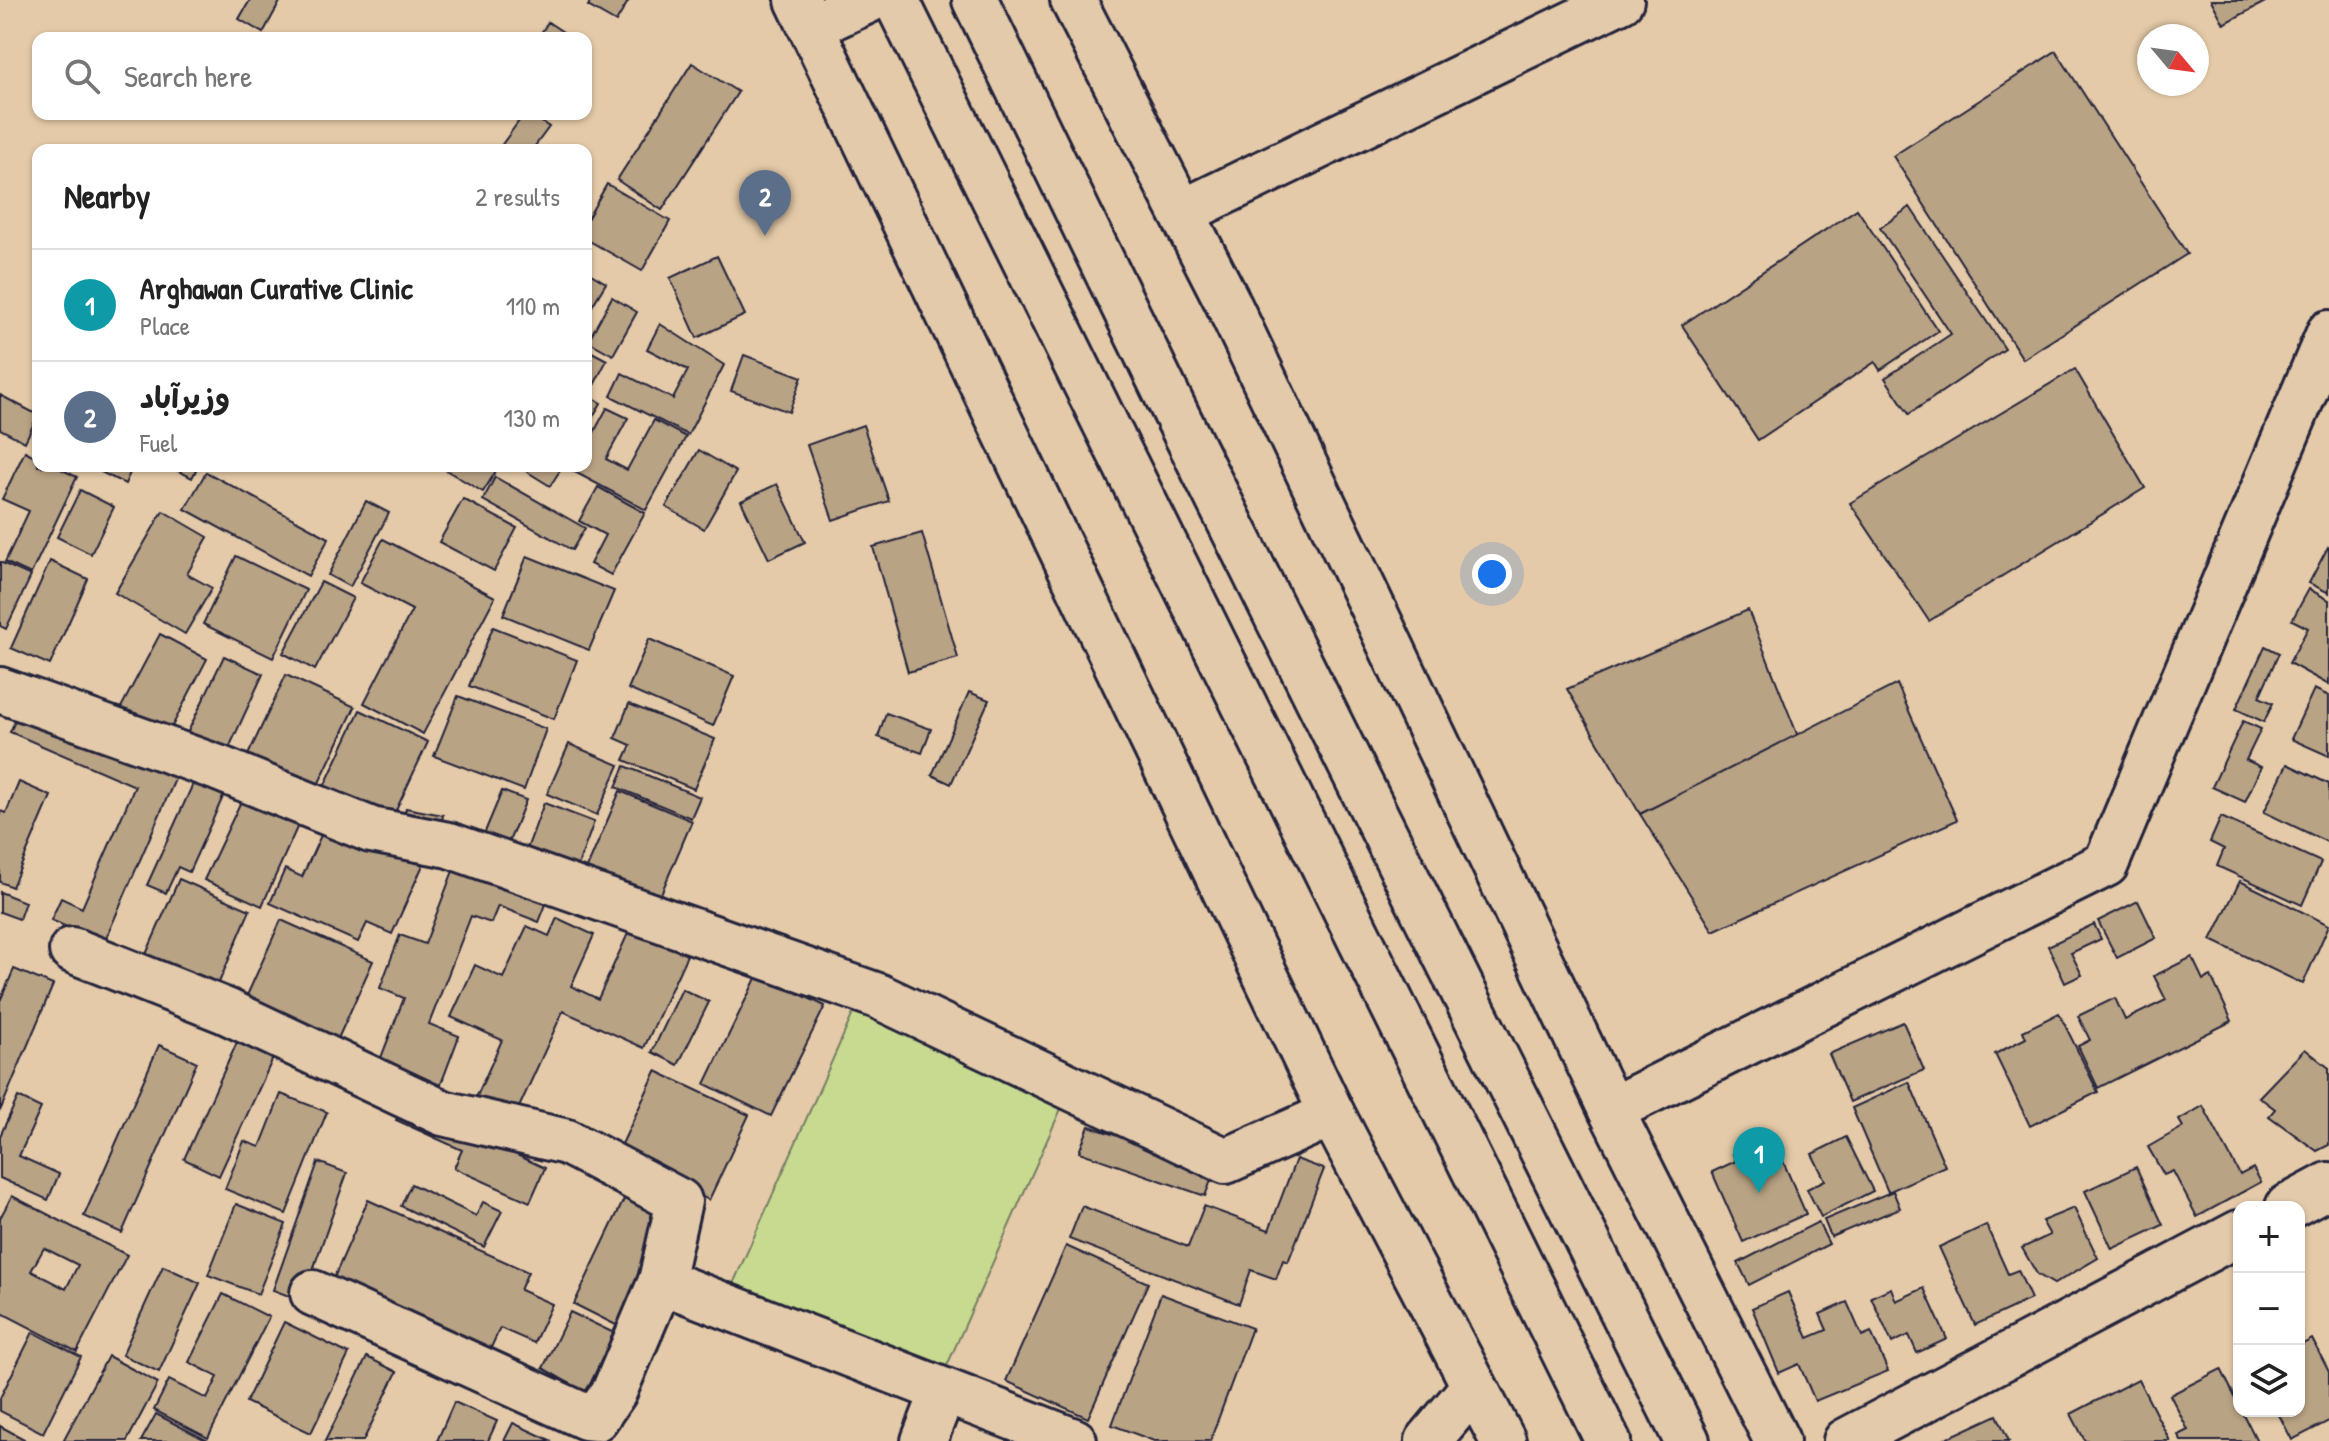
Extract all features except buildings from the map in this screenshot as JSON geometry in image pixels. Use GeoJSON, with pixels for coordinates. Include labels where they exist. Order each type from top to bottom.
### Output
{"type":"FeatureCollection","features":[{"type":"Feature","properties":{"kind":"street"},"geometry":{"type":"LineString","coordinates":[[869,0],[805,13],[1332,1114],[1503,1441]]}},
{"type":"Feature","properties":{"kind":"street"},"geometry":{"type":"LineString","coordinates":[[896,0],[1608,1441]]}},
{"type":"Feature","properties":{"kind":"street"},"geometry":{"type":"LineString","coordinates":[[975,0],[1179,420],[1687,1441]]}},
{"type":"Feature","properties":{"kind":"street"},"geometry":{"type":"LineString","coordinates":[[1073,0],[1183,212],[1611,1110],[1777,1441]]}},
{"type":"Feature","properties":{"kind":"street"},"geometry":{"type":"LineString","coordinates":[[1183,212],[1621,0]]}},
{"type":"Feature","properties":{"kind":"street"},"geometry":{"type":"LineString","coordinates":[[1611,1110],[2106,864],[2329,333]]}},
{"type":"Feature","properties":{"kind":"street"},"geometry":{"type":"LineString","coordinates":[[1113,440],[1179,420]]}},
{"type":"Feature","properties":{"kind":"street"},"geometry":{"type":"LineString","coordinates":[[0,690],[218,768],[371,830],[449,845],[878,996],[1226,1161],[1332,1114]]}},
{"type":"Feature","properties":{"kind":"street"},"geometry":{"type":"LineString","coordinates":[[72,950],[226,1011],[443,1113],[567,1142],[679,1201],[661,1281],[614,1392],[596,1418],[586,1417],[313,1293]]}},
{"type":"Feature","properties":{"kind":"street"},"geometry":{"type":"LineString","coordinates":[[2299,1201],[2329,1185]]}},
{"type":"Feature","properties":{"kind":"street"},"geometry":{"type":"LineString","coordinates":[[1846,1441],[2233,1236]]}},
{"type":"Feature","properties":{"kind":"street"},"geometry":{"type":"LineString","coordinates":[[661,1281],[1074,1441]]}},
{"type":"Feature","properties":{"kind":"street"},"geometry":{"type":"LineString","coordinates":[[1428,1441],[1474,1386]]}},
{"type":"Feature","properties":{"kind":"street"},"geometry":{"type":"LineString","coordinates":[[924,1441],[943,1392]]}},
{"type":"Feature","properties":{"kind":"green space"},"geometry":{"type":"Polygon","coordinates":[[[859,1000],[1068,1093],[942,1377],[733,1284],[859,1000]]]}},
{"type":"Feature","properties":{"kind":"place","name":"وزیرآباد"},"geometry":{"type":"Point","coordinates":[765,236]}},
{"type":"Feature","properties":{"kind":"place","name":"Arghawan Curative Clinic"},"geometry":{"type":"Point","coordinates":[1759,1193]}}]}
